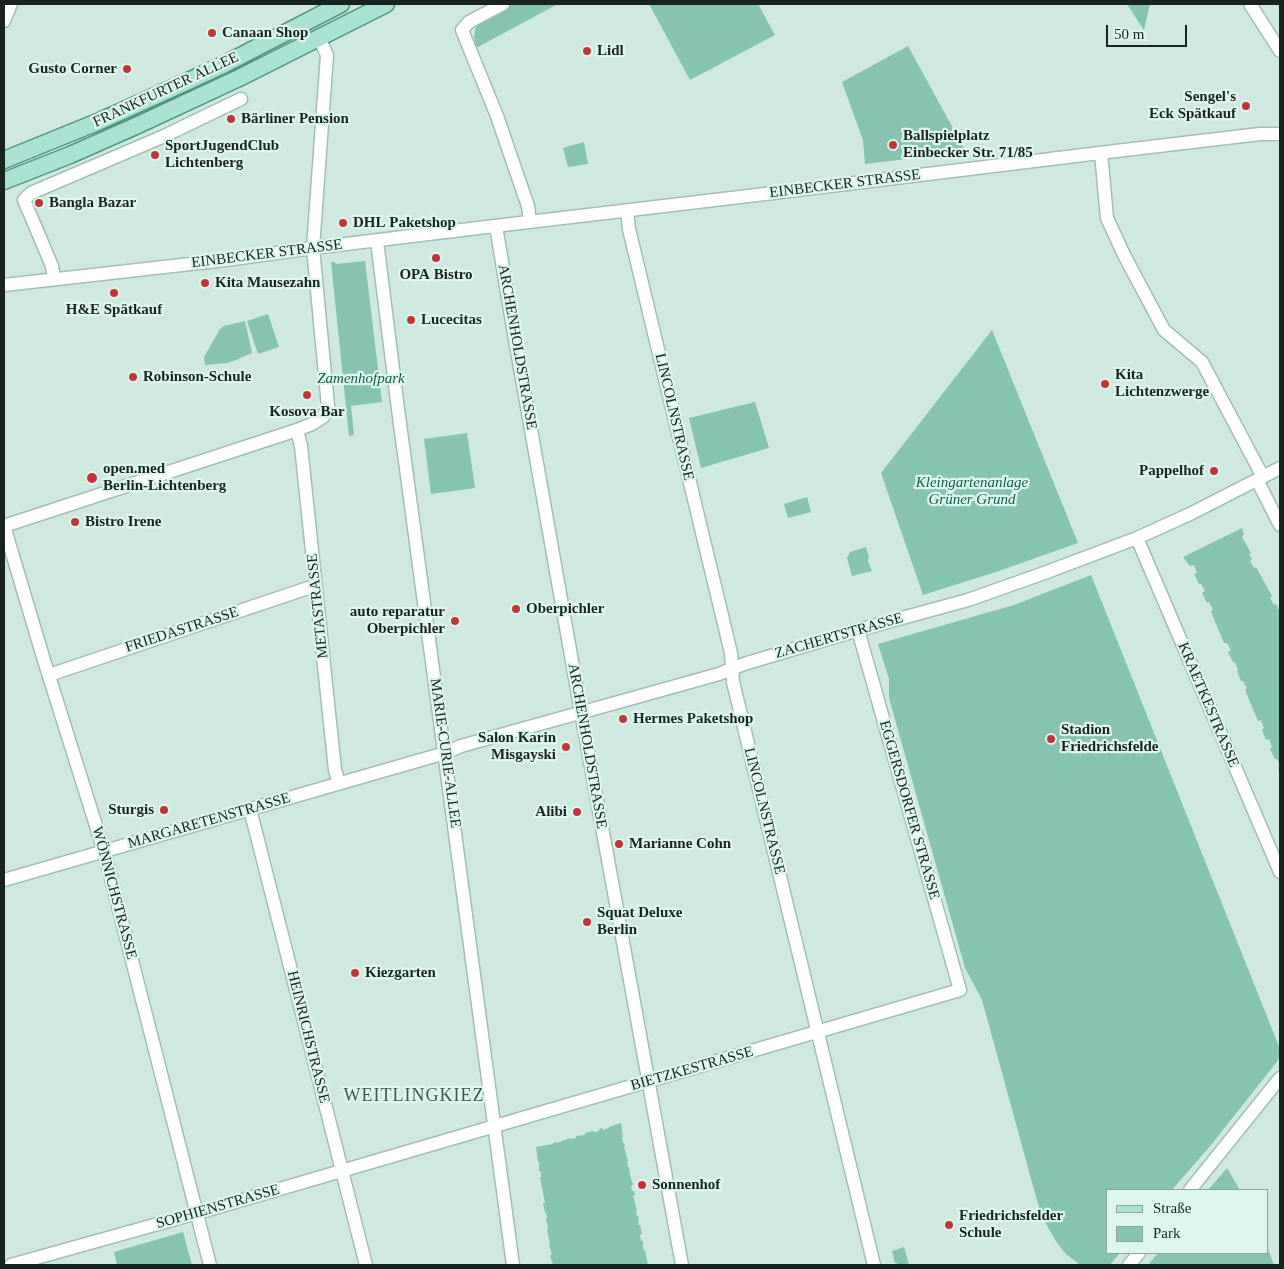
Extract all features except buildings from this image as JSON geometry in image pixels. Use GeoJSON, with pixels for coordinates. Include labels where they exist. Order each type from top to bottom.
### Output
{"type":"FeatureCollection","features":[{"type":"Feature","properties":{"kind":"main road","name":"FRANKFURTER ALLEE"},"geometry":{"type":"LineString","coordinates":[[4,160],[100,121],[213,70],[325,8],[341,4]]}},
{"type":"Feature","properties":{"kind":"main road","name":"FRANKFURTER ALLEE"},"geometry":{"type":"LineString","coordinates":[[4,181],[138,126],[386,4]]}},
{"type":"Feature","properties":{"kind":"street"},"geometry":{"type":"LineString","coordinates":[[4,21],[11,4]]}},
{"type":"Feature","properties":{"kind":"street"},"geometry":{"type":"LineString","coordinates":[[503,4],[469,22],[462,30],[510,151],[528,206],[530,221]]}},
{"type":"Feature","properties":{"kind":"street"},"geometry":{"type":"LineString","coordinates":[[1250,4],[1280,51]]}},
{"type":"Feature","properties":{"kind":"street"},"geometry":{"type":"LineString","coordinates":[[4,526],[297,430],[323,418],[328,406],[313,248],[327,55],[318,38]]}},
{"type":"Feature","properties":{"kind":"street"},"geometry":{"type":"LineString","coordinates":[[54,279],[52,266],[24,200],[31,192],[162,136],[241,99]]}},
{"type":"Feature","properties":{"kind":"street","name":"EINBECKER STRASSE"},"geometry":{"type":"LineString","coordinates":[[4,285],[226,260],[530,221],[1260,134],[1280,134]]}},
{"type":"Feature","properties":{"kind":"street"},"geometry":{"type":"LineString","coordinates":[[1101,153],[1107,218],[1124,255],[1164,330],[1202,362],[1260,479],[1280,525]]}},
{"type":"Feature","properties":{"kind":"street","name":"LINCOLNSTRASSE"},"geometry":{"type":"LineString","coordinates":[[627,210],[632,238],[731,654],[733,682],[874,1265]]}},
{"type":"Feature","properties":{"kind":"street","name":"ARCHENHOLDSTRASSE"},"geometry":{"type":"LineString","coordinates":[[496,226],[581,712],[682,1265]]}},
{"type":"Feature","properties":{"kind":"street","name":"MARIE-CURIE-ALLEE"},"geometry":{"type":"LineString","coordinates":[[376,241],[513,1265]]}},
{"type":"Feature","properties":{"kind":"street","name":"METASTRASSE"},"geometry":{"type":"LineString","coordinates":[[297,430],[300,442],[335,770],[339,783]]}},
{"type":"Feature","properties":{"kind":"street","name":"ZACHERTSTRASSE"},"geometry":{"type":"LineString","coordinates":[[386,769],[445,753],[461,746],[719,674],[744,664],[858,630],[968,600],[1137,538],[1190,514],[1280,468]]}},
{"type":"Feature","properties":{"kind":"street","name":"WÖNNICHSTRASSE"},"geometry":{"type":"LineString","coordinates":[[4,526],[104,851],[210,1265]]}},
{"type":"Feature","properties":{"kind":"street","name":"KRAETKESTRASSE"},"geometry":{"type":"LineString","coordinates":[[1137,538],[1280,872]]}},
{"type":"Feature","properties":{"kind":"street","name":"FRIEDASTRASSE"},"geometry":{"type":"LineString","coordinates":[[49,675],[308,588],[316,588]]}},
{"type":"Feature","properties":{"kind":"street","name":"EGGERSDORFER STRASSE"},"geometry":{"type":"LineString","coordinates":[[858,630],[960,990]]}},
{"type":"Feature","properties":{"kind":"street","name":"MARGARETENSTRASSE"},"geometry":{"type":"LineString","coordinates":[[4,880],[386,769]]}},
{"type":"Feature","properties":{"kind":"street","name":"HEINRICHSTRASSE"},"geometry":{"type":"LineString","coordinates":[[250,809],[366,1265]]}},
{"type":"Feature","properties":{"kind":"street","name":"BIETZKESTRASSE"},"geometry":{"type":"LineString","coordinates":[[424,1147],[960,990]]}},
{"type":"Feature","properties":{"kind":"street"},"geometry":{"type":"LineString","coordinates":[[1191,1189],[1280,1078]]}},
{"type":"Feature","properties":{"kind":"street","name":"SOPHIENSTRASSE"},"geometry":{"type":"LineString","coordinates":[[11,1265],[424,1147]]}},
{"type":"Feature","properties":{"kind":"street"},"geometry":{"type":"LineString","coordinates":[[1129,1265],[1138,1254]]}},
{"type":"Feature","properties":{"kind":"green space"},"geometry":{"type":"Polygon","coordinates":[[[511,4],[558,4],[476,48],[474,37],[478,23],[483,18],[511,4]]]}},
{"type":"Feature","properties":{"kind":"green space"},"geometry":{"type":"Polygon","coordinates":[[[649,4],[758,4],[775,35],[690,80],[649,4]]]}},
{"type":"Feature","properties":{"kind":"green space"},"geometry":{"type":"Polygon","coordinates":[[[1127,4],[1150,4],[1144,30],[1138,21],[1127,4]]]}},
{"type":"Feature","properties":{"kind":"green space"},"geometry":{"type":"Polygon","coordinates":[[[908,46],[966,152],[865,164],[863,140],[842,82],[908,46]]]}},
{"type":"Feature","properties":{"kind":"green space"},"geometry":{"type":"Polygon","coordinates":[[[584,142],[588,164],[568,167],[563,148],[584,142]]]}},
{"type":"Feature","properties":{"kind":"green space","name":"Zamenhofpark"},"geometry":{"type":"Polygon","coordinates":[[[365,261],[382,402],[351,406],[354,435],[349,436],[331,262],[336,264],[365,261]]]}},
{"type":"Feature","properties":{"kind":"green space"},"geometry":{"type":"Polygon","coordinates":[[[268,314],[279,347],[258,354],[247,321],[268,314]]]}},
{"type":"Feature","properties":{"kind":"green space"},"geometry":{"type":"Polygon","coordinates":[[[245,321],[252,353],[227,363],[205,365],[204,357],[220,329],[224,326],[245,321]]]}},
{"type":"Feature","properties":{"kind":"green space","name":"Kleingartenanlage Grüner Grund"},"geometry":{"type":"Polygon","coordinates":[[[992,330],[1078,543],[923,595],[881,473],[992,330]]]}},
{"type":"Feature","properties":{"kind":"green space"},"geometry":{"type":"Polygon","coordinates":[[[755,402],[769,448],[701,468],[689,418],[755,402]]]}},
{"type":"Feature","properties":{"kind":"green space"},"geometry":{"type":"Polygon","coordinates":[[[467,433],[475,488],[431,494],[424,439],[467,433]]]}},
{"type":"Feature","properties":{"kind":"green space"},"geometry":{"type":"Polygon","coordinates":[[[807,497],[811,512],[788,518],[784,504],[807,497]]]}},
{"type":"Feature","properties":{"kind":"green space"},"geometry":{"type":"Polygon","coordinates":[[[1242,528],[1244,534],[1242,537],[1251,553],[1249,554],[1252,559],[1250,561],[1254,568],[1256,567],[1272,596],[1270,598],[1280,612],[1280,766],[1270,749],[1272,747],[1269,739],[1266,740],[1261,720],[1258,721],[1245,690],[1247,688],[1243,681],[1241,681],[1235,662],[1233,662],[1228,652],[1231,650],[1227,643],[1224,643],[1211,612],[1213,610],[1202,593],[1205,591],[1194,574],[1197,573],[1194,565],[1190,566],[1183,557],[1242,528]]]}},
{"type":"Feature","properties":{"kind":"green space"},"geometry":{"type":"Polygon","coordinates":[[[866,547],[872,571],[852,576],[847,558],[850,552],[866,547]]]}},
{"type":"Feature","properties":{"kind":"green space"},"geometry":{"type":"Polygon","coordinates":[[[1091,575],[1280,1049],[1280,1057],[1276,1063],[1211,1145],[1173,1189],[1106,1189],[1106,1254],[1119,1254],[1110,1265],[1080,1265],[1066,1254],[1057,1243],[1041,1215],[982,1000],[965,968],[889,698],[889,679],[878,644],[1014,605],[1091,575]]]}},
{"type":"Feature","properties":{"kind":"green space"},"geometry":{"type":"Polygon","coordinates":[[[621,1123],[623,1143],[633,1185],[631,1186],[635,1195],[633,1196],[642,1234],[640,1235],[641,1241],[643,1241],[643,1250],[645,1250],[648,1265],[553,1265],[550,1255],[552,1255],[536,1147],[576,1138],[576,1136],[585,1135],[585,1133],[599,1131],[602,1128],[603,1130],[621,1123]]]}},
{"type":"Feature","properties":{"kind":"green space"},"geometry":{"type":"Polygon","coordinates":[[[1227,1168],[1239,1189],[1209,1189],[1227,1168]]]}},
{"type":"Feature","properties":{"kind":"green space"},"geometry":{"type":"Polygon","coordinates":[[[183,1232],[192,1265],[117,1265],[114,1252],[183,1232]]]}},
{"type":"Feature","properties":{"kind":"green space"},"geometry":{"type":"Polygon","coordinates":[[[904,1247],[909,1265],[897,1265],[892,1251],[904,1247]]]}},
{"type":"Feature","properties":{"kind":"green space"},"geometry":{"type":"Polygon","coordinates":[[[1269,1252],[1274,1265],[1148,1265],[1157,1254],[1269,1254],[1269,1252]]]}},
{"type":"Feature","properties":{"kind":"place","name":"Canaan Shop"},"geometry":{"type":"Point","coordinates":[212,33]}},
{"type":"Feature","properties":{"kind":"place","name":"Lidl"},"geometry":{"type":"Point","coordinates":[587,51]}},
{"type":"Feature","properties":{"kind":"place","name":"Gusto Corner"},"geometry":{"type":"Point","coordinates":[127,69]}},
{"type":"Feature","properties":{"kind":"place","name":"Sengel's Eck Spätkauf"},"geometry":{"type":"Point","coordinates":[1246,106]}},
{"type":"Feature","properties":{"kind":"place","name":"Bärliner Pension"},"geometry":{"type":"Point","coordinates":[231,119]}},
{"type":"Feature","properties":{"kind":"place","name":"Ballspielplatz Einbecker Str. 71/85"},"geometry":{"type":"Point","coordinates":[893,145]}},
{"type":"Feature","properties":{"kind":"place","name":"SportJugendClub Lichtenberg"},"geometry":{"type":"Point","coordinates":[155,155]}},
{"type":"Feature","properties":{"kind":"place","name":"Bangla Bazar"},"geometry":{"type":"Point","coordinates":[39,203]}},
{"type":"Feature","properties":{"kind":"place","name":"DHL Paketshop"},"geometry":{"type":"Point","coordinates":[343,223]}},
{"type":"Feature","properties":{"kind":"place","name":"OPA Bistro"},"geometry":{"type":"Point","coordinates":[436,258]}},
{"type":"Feature","properties":{"kind":"place","name":"Kita Mausezahn"},"geometry":{"type":"Point","coordinates":[205,283]}},
{"type":"Feature","properties":{"kind":"place","name":"H&E Spätkauf"},"geometry":{"type":"Point","coordinates":[114,293]}},
{"type":"Feature","properties":{"kind":"place","name":"Lucecitas"},"geometry":{"type":"Point","coordinates":[411,320]}},
{"type":"Feature","properties":{"kind":"place","name":"Robinson-Schule"},"geometry":{"type":"Point","coordinates":[133,377]}},
{"type":"Feature","properties":{"kind":"place","name":"Kita Lichtenzwerge"},"geometry":{"type":"Point","coordinates":[1105,384]}},
{"type":"Feature","properties":{"kind":"place","name":"Kosova Bar"},"geometry":{"type":"Point","coordinates":[307,395]}},
{"type":"Feature","properties":{"kind":"place","name":"Pappelhof"},"geometry":{"type":"Point","coordinates":[1214,471]}},
{"type":"Feature","properties":{"kind":"place","name":"open.med Berlin-Lichtenberg"},"geometry":{"type":"Point","coordinates":[92,478]}},
{"type":"Feature","properties":{"kind":"place","name":"Bistro Irene"},"geometry":{"type":"Point","coordinates":[75,522]}},
{"type":"Feature","properties":{"kind":"place","name":"Oberpichler"},"geometry":{"type":"Point","coordinates":[516,609]}},
{"type":"Feature","properties":{"kind":"place","name":"auto reparatur Oberpichler"},"geometry":{"type":"Point","coordinates":[455,621]}},
{"type":"Feature","properties":{"kind":"place","name":"Hermes Paketshop"},"geometry":{"type":"Point","coordinates":[623,719]}},
{"type":"Feature","properties":{"kind":"place","name":"Stadion Friedrichsfelde"},"geometry":{"type":"Point","coordinates":[1051,739]}},
{"type":"Feature","properties":{"kind":"place","name":"Salon Karin Misgayski"},"geometry":{"type":"Point","coordinates":[566,747]}},
{"type":"Feature","properties":{"kind":"place","name":"Sturgis"},"geometry":{"type":"Point","coordinates":[164,810]}},
{"type":"Feature","properties":{"kind":"place","name":"Alibi"},"geometry":{"type":"Point","coordinates":[577,812]}},
{"type":"Feature","properties":{"kind":"place","name":"Marianne Cohn"},"geometry":{"type":"Point","coordinates":[619,844]}},
{"type":"Feature","properties":{"kind":"place","name":"Squat Deluxe Berlin"},"geometry":{"type":"Point","coordinates":[587,922]}},
{"type":"Feature","properties":{"kind":"place","name":"Kiezgarten"},"geometry":{"type":"Point","coordinates":[355,973]}},
{"type":"Feature","properties":{"kind":"place","name":"Sonnenhof"},"geometry":{"type":"Point","coordinates":[642,1185]}},
{"type":"Feature","properties":{"kind":"place","name":"Friedrichsfelder Schule"},"geometry":{"type":"Point","coordinates":[949,1225]}},
{"type":"Feature","properties":{"kind":"district","name":"WEITLINGKIEZ"},"geometry":{"type":"Point","coordinates":[414,1096]}}]}
